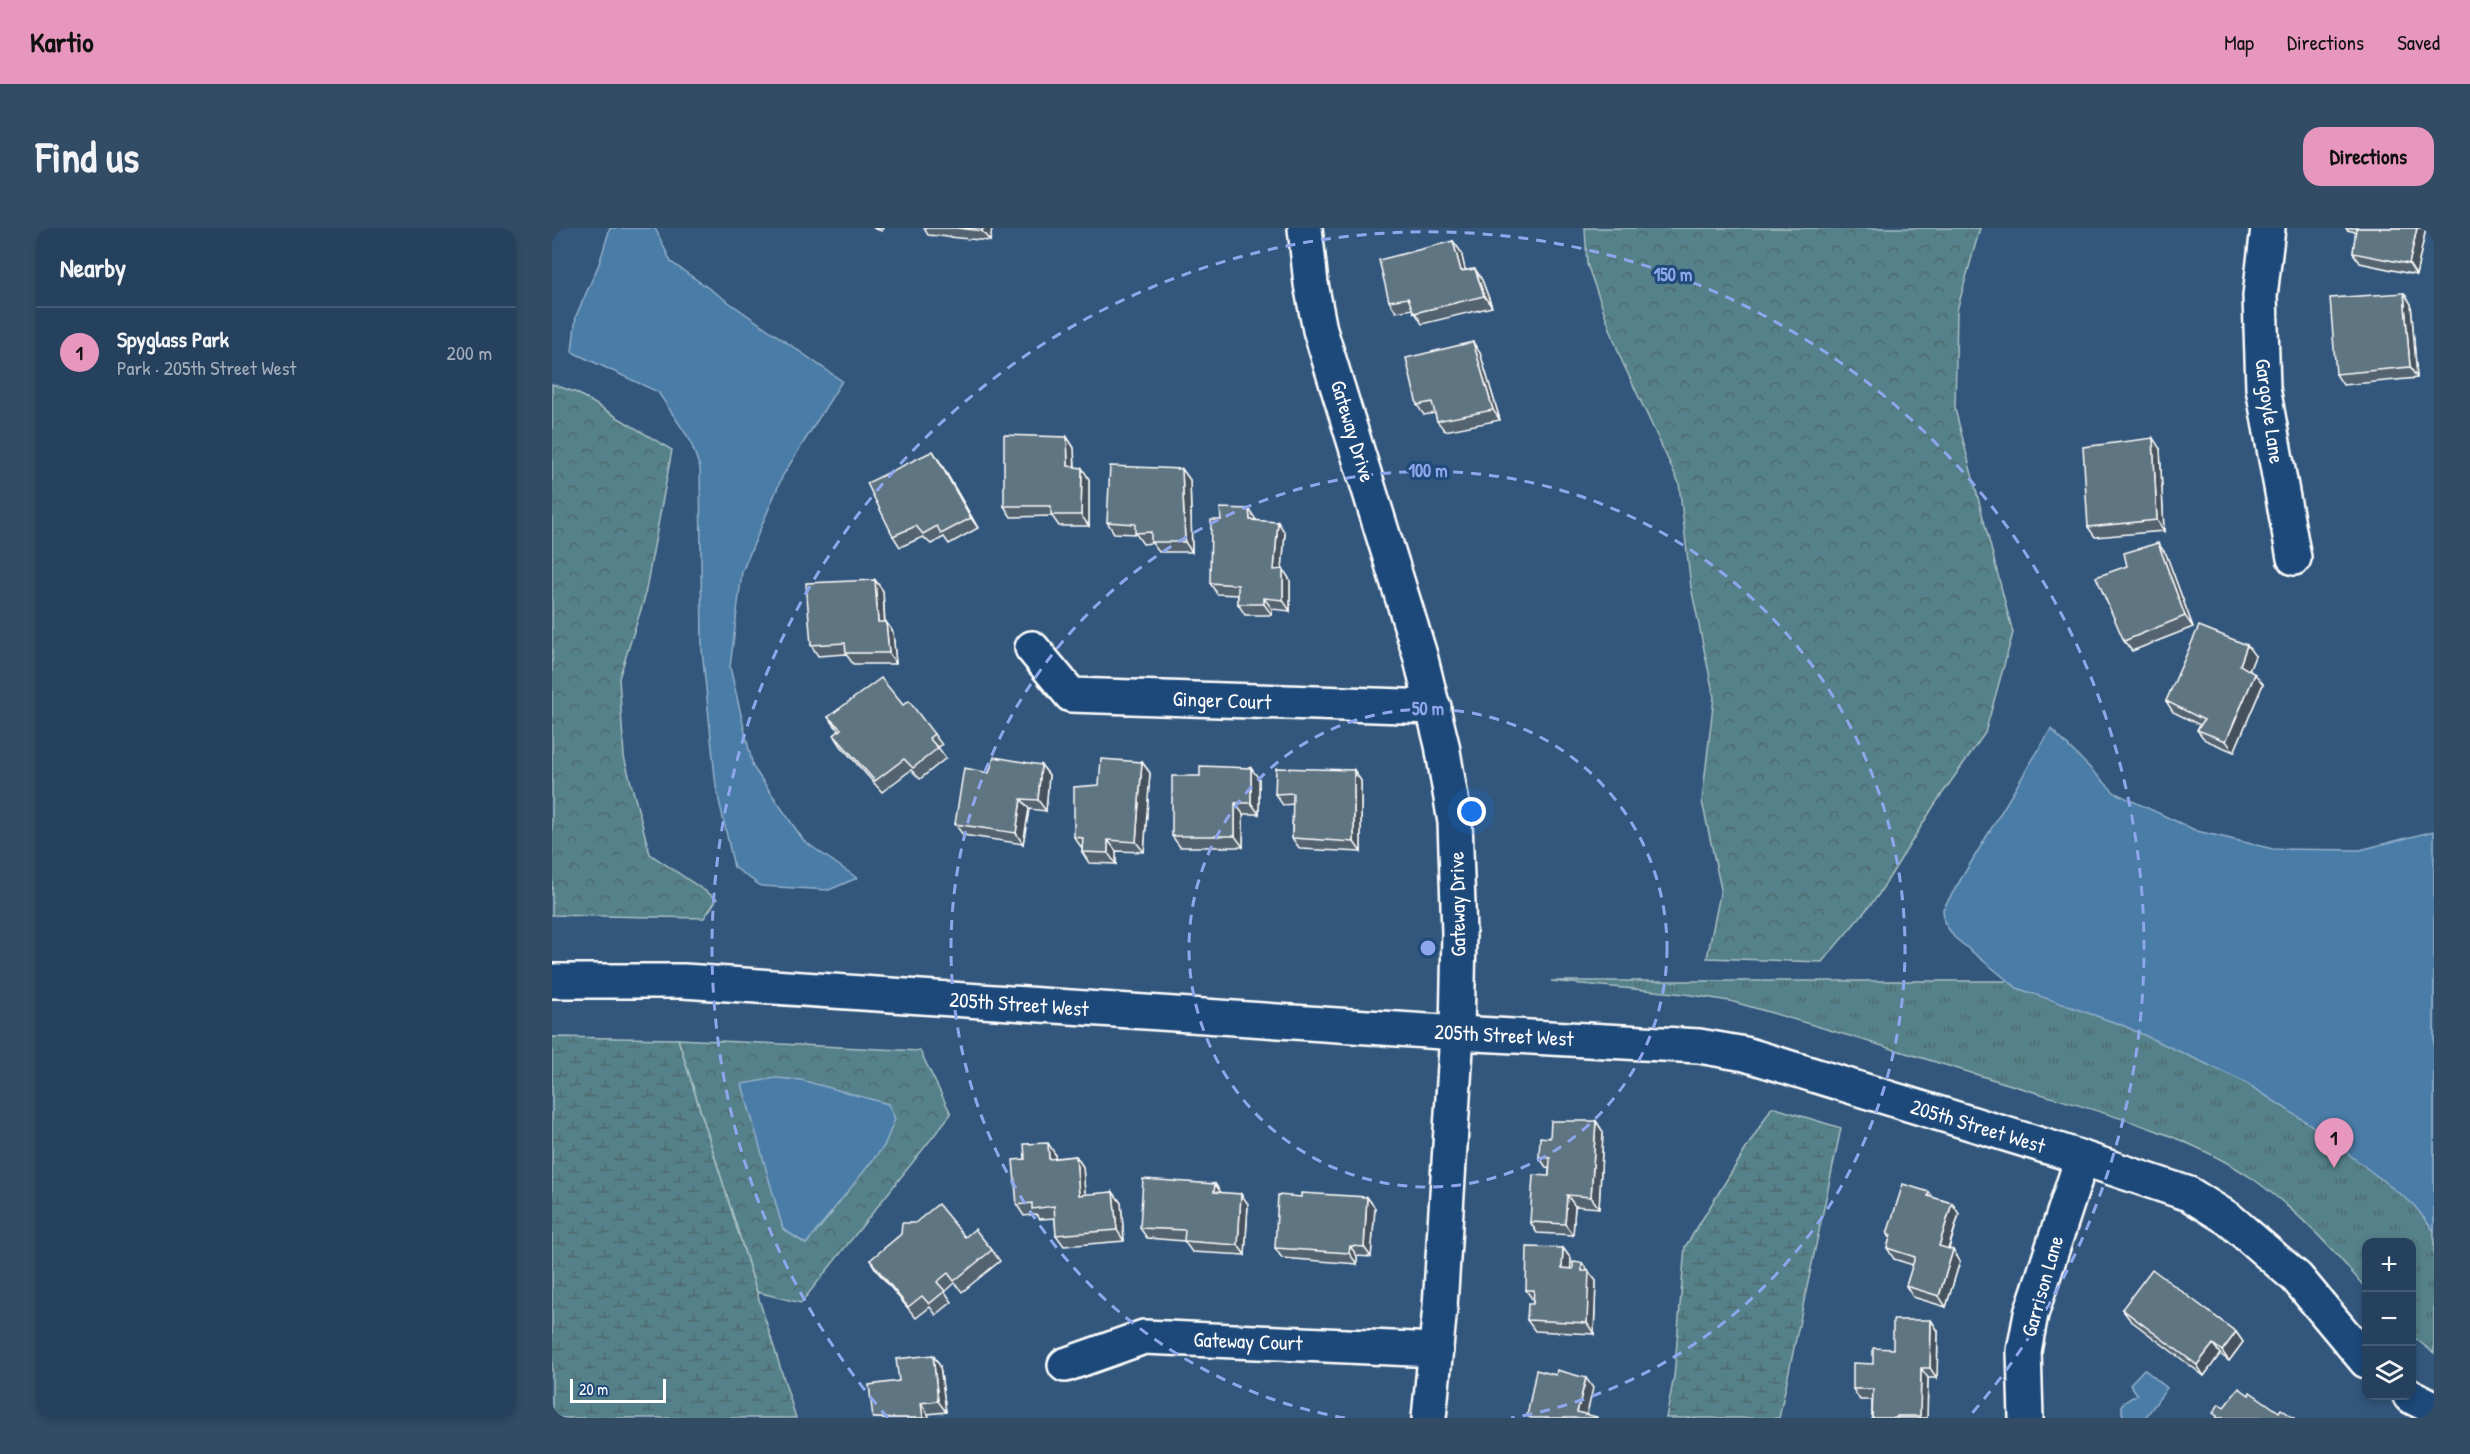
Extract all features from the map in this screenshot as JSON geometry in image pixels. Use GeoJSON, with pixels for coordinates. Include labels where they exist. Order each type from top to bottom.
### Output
{"type":"FeatureCollection","features":[{"type":"Feature","properties":{"kind":"street","name":"Gateway Drive"},"geometry":{"type":"LineString","coordinates":[[1305,228],[1311,284],[1320,330],[1395,568],[1434,706],[1455,822],[1459,933],[1457,1033],[1436,1350],[1429,1418]]}},
{"type":"Feature","properties":{"kind":"street","name":"Gargoyle Lane"},"geometry":{"type":"LineString","coordinates":[[2268,228],[2260,296],[2263,388],[2294,558]]}},
{"type":"Feature","properties":{"kind":"street","name":"Ginger Court"},"geometry":{"type":"LineString","coordinates":[[1032,648],[1071,695],[1434,706]]}},
{"type":"Feature","properties":{"kind":"street","name":"205th Street West"},"geometry":{"type":"LineString","coordinates":[[552,981],[693,981],[1457,1033],[1699,1046],[1745,1054],[2082,1158],[2189,1194],[2229,1219],[2297,1278],[2362,1355]]}},
{"type":"Feature","properties":{"kind":"street","name":"Garrison Lane"},"geometry":{"type":"LineString","coordinates":[[2026,1418],[2024,1351],[2031,1314],[2082,1158]]}},
{"type":"Feature","properties":{"kind":"street","name":"Gateway Court"},"geometry":{"type":"LineString","coordinates":[[1065,1365],[1144,1337],[1436,1350]]}},
{"type":"Feature","properties":{"kind":"street"},"geometry":{"type":"LineString","coordinates":[[2416,1398],[2434,1408]]}},
{"type":"Feature","properties":{"kind":"green space"},"geometry":{"type":"Polygon","coordinates":[[[1585,228],[1980,228],[1957,310],[1955,409],[2013,633],[1985,733],[1935,804],[1877,897],[1822,962],[1707,958],[1721,889],[1702,801],[1714,697],[1691,587],[1679,483],[1621,359],[1587,264],[1585,228]]]}},
{"type":"Feature","properties":{"kind":"green space"},"geometry":{"type":"Polygon","coordinates":[[[552,384],[577,393],[672,450],[644,600],[619,678],[624,757],[650,854],[717,899],[704,918],[552,915],[552,384]]]}},
{"type":"Feature","properties":{"kind":"green space"},"geometry":{"type":"Polygon","coordinates":[[[1551,981],[2434,981],[2434,1353],[2416,1339],[2416,1238],[2362,1238],[2362,1284],[2340,1258],[2284,1203],[2253,1179],[2199,1148],[2140,1125],[1839,1033],[1730,1001],[1685,994],[1551,981]]]}},
{"type":"Feature","properties":{"kind":"green space"},"geometry":{"type":"Polygon","coordinates":[[[552,1037],[678,1039],[796,1418],[552,1418],[552,1037]]]}},
{"type":"Feature","properties":{"kind":"green space"},"geometry":{"type":"Polygon","coordinates":[[[678,1039],[920,1051],[951,1114],[801,1303],[757,1292],[678,1039]],[[776,1197],[783,1229],[806,1244],[832,1213],[776,1197]]]}},
{"type":"Feature","properties":{"kind":"green space"},"geometry":{"type":"Polygon","coordinates":[[[1772,1107],[1841,1128],[1779,1418],[1666,1418],[1674,1377],[1685,1247],[1772,1107]]]}},
{"type":"Feature","properties":{"kind":"water"},"geometry":{"type":"Polygon","coordinates":[[[610,228],[655,228],[671,262],[842,381],[783,475],[742,572],[730,667],[753,767],[804,841],[857,878],[829,890],[761,886],[734,867],[716,787],[702,649],[700,468],[690,440],[658,392],[572,352],[576,316],[599,264],[610,228]]]}},
{"type":"Feature","properties":{"kind":"water"},"geometry":{"type":"Polygon","coordinates":[[[2051,729],[2115,793],[2197,831],[2273,849],[2360,850],[2434,831],[2434,1231],[2413,1204],[2311,1125],[2243,1081],[2122,1025],[2017,988],[1954,937],[1944,922],[1943,909],[2051,729]]]}},
{"type":"Feature","properties":{"kind":"water"},"geometry":{"type":"Polygon","coordinates":[[[776,1078],[801,1080],[888,1104],[895,1119],[884,1146],[806,1244],[783,1229],[742,1084],[776,1078]]]}},
{"type":"Feature","properties":{"kind":"water"},"geometry":{"type":"Polygon","coordinates":[[[2144,1369],[2167,1388],[2145,1418],[2125,1418],[2122,1413],[2122,1404],[2137,1394],[2130,1384],[2144,1369]]]}},
{"type":"Feature","properties":{"kind":"building"},"geometry":{"type":"Polygon","coordinates":[[[957,228],[983,228],[982,231],[957,228]]]}},
{"type":"Feature","properties":{"kind":"building"},"geometry":{"type":"Polygon","coordinates":[[[2356,228],[2417,228],[2409,264],[2353,253],[2356,228]]]}},
{"type":"Feature","properties":{"kind":"building"},"geometry":{"type":"Polygon","coordinates":[[[1453,241],[1461,271],[1475,269],[1484,296],[1414,313],[1408,298],[1389,301],[1379,260],[1453,241]]]}},
{"type":"Feature","properties":{"kind":"building"},"geometry":{"type":"Polygon","coordinates":[[[2404,293],[2410,367],[2336,374],[2330,298],[2404,293]]]}},
{"type":"Feature","properties":{"kind":"building"},"geometry":{"type":"Polygon","coordinates":[[[1473,342],[1493,410],[1437,421],[1432,402],[1417,405],[1406,358],[1473,342]]]}},
{"type":"Feature","properties":{"kind":"building"},"geometry":{"type":"Polygon","coordinates":[[[1004,435],[1067,437],[1068,466],[1082,468],[1081,515],[1051,515],[1051,506],[1004,506],[1004,435]]]}},
{"type":"Feature","properties":{"kind":"building"},"geometry":{"type":"Polygon","coordinates":[[[2153,438],[2157,520],[2088,527],[2083,447],[2153,438]]]}},
{"type":"Feature","properties":{"kind":"building"},"geometry":{"type":"Polygon","coordinates":[[[933,451],[971,518],[941,534],[937,526],[923,534],[916,526],[893,536],[867,483],[933,451]]]}},
{"type":"Feature","properties":{"kind":"building"},"geometry":{"type":"Polygon","coordinates":[[[1110,466],[1182,469],[1185,542],[1151,542],[1151,532],[1135,533],[1135,524],[1107,522],[1110,466]]]}},
{"type":"Feature","properties":{"kind":"building"},"geometry":{"type":"Polygon","coordinates":[[[1220,508],[1249,509],[1250,520],[1278,522],[1274,570],[1283,569],[1283,600],[1264,598],[1264,604],[1238,604],[1238,585],[1210,583],[1211,520],[1221,520],[1220,508]]]}},
{"type":"Feature","properties":{"kind":"building"},"geometry":{"type":"Polygon","coordinates":[[[2158,543],[2185,616],[2124,641],[2096,577],[2127,566],[2124,553],[2158,543]]]}},
{"type":"Feature","properties":{"kind":"building"},"geometry":{"type":"Polygon","coordinates":[[[875,580],[878,622],[886,622],[889,653],[846,653],[845,643],[811,645],[806,583],[875,580]]]}},
{"type":"Feature","properties":{"kind":"building"},"geometry":{"type":"Polygon","coordinates":[[[2199,626],[2247,645],[2240,665],[2255,674],[2226,741],[2197,730],[2204,720],[2166,701],[2199,626]]]}},
{"type":"Feature","properties":{"kind":"building"},"geometry":{"type":"Polygon","coordinates":[[[881,678],[903,705],[909,701],[934,734],[929,738],[938,748],[913,768],[904,759],[875,781],[834,735],[841,729],[828,717],[881,678]]]}},
{"type":"Feature","properties":{"kind":"building"},"geometry":{"type":"Polygon","coordinates":[[[994,757],[1041,765],[1038,800],[1021,799],[1016,833],[955,824],[964,768],[989,773],[994,757]]]}},
{"type":"Feature","properties":{"kind":"building"},"geometry":{"type":"Polygon","coordinates":[[[1101,759],[1142,762],[1136,842],[1108,840],[1108,853],[1082,852],[1083,838],[1074,837],[1074,787],[1099,785],[1101,759]]]}},
{"type":"Feature","properties":{"kind":"building"},"geometry":{"type":"Polygon","coordinates":[[[1200,766],[1251,768],[1251,803],[1235,803],[1235,836],[1172,836],[1172,776],[1200,776],[1200,766]]]}},
{"type":"Feature","properties":{"kind":"building"},"geometry":{"type":"Polygon","coordinates":[[[1276,768],[1354,770],[1354,842],[1292,838],[1293,793],[1275,794],[1276,768]]]}},
{"type":"Feature","properties":{"kind":"building"},"geometry":{"type":"Polygon","coordinates":[[[1551,1121],[1596,1121],[1591,1197],[1567,1195],[1565,1224],[1530,1222],[1533,1175],[1549,1176],[1550,1158],[1539,1157],[1540,1137],[1550,1138],[1551,1121]]]}},
{"type":"Feature","properties":{"kind":"building"},"geometry":{"type":"Polygon","coordinates":[[[1048,1143],[1049,1159],[1076,1156],[1079,1195],[1113,1192],[1117,1230],[1056,1235],[1054,1206],[1032,1209],[1032,1203],[1017,1205],[1013,1160],[1025,1159],[1024,1144],[1048,1143]]]}},
{"type":"Feature","properties":{"kind":"building"},"geometry":{"type":"Polygon","coordinates":[[[1143,1179],[1215,1184],[1214,1192],[1241,1194],[1238,1245],[1184,1241],[1185,1230],[1140,1228],[1143,1179]]]}},
{"type":"Feature","properties":{"kind":"building"},"geometry":{"type":"Polygon","coordinates":[[[1903,1184],[1929,1192],[1928,1196],[1952,1203],[1939,1246],[1953,1250],[1939,1296],[1906,1286],[1915,1257],[1887,1248],[1891,1235],[1887,1234],[1903,1184]]]}},
{"type":"Feature","properties":{"kind":"building"},"geometry":{"type":"Polygon","coordinates":[[[1301,1193],[1367,1197],[1364,1247],[1350,1246],[1349,1253],[1275,1248],[1278,1195],[1301,1197],[1301,1193]]]}},
{"type":"Feature","properties":{"kind":"building"},"geometry":{"type":"Polygon","coordinates":[[[938,1204],[965,1237],[975,1229],[992,1250],[954,1281],[948,1273],[937,1282],[945,1291],[929,1304],[922,1296],[908,1307],[870,1260],[901,1234],[902,1223],[915,1223],[938,1204]]]}},
{"type":"Feature","properties":{"kind":"building"},"geometry":{"type":"Polygon","coordinates":[[[1527,1247],[1563,1248],[1562,1268],[1573,1269],[1573,1262],[1582,1263],[1582,1271],[1589,1271],[1587,1323],[1527,1320],[1528,1304],[1533,1304],[1534,1290],[1526,1290],[1527,1247]]]}},
{"type":"Feature","properties":{"kind":"building"},"geometry":{"type":"Polygon","coordinates":[[[2152,1269],[2236,1332],[2222,1351],[2213,1344],[2197,1365],[2122,1309],[2152,1269]]]}},
{"type":"Feature","properties":{"kind":"building"},"geometry":{"type":"Polygon","coordinates":[[[1893,1320],[1931,1320],[1930,1368],[1921,1368],[1920,1416],[1872,1418],[1873,1389],[1853,1389],[1853,1363],[1873,1364],[1873,1348],[1893,1349],[1893,1320]]]}},
{"type":"Feature","properties":{"kind":"building"},"geometry":{"type":"Polygon","coordinates":[[[933,1355],[938,1401],[921,1403],[923,1418],[873,1418],[869,1385],[899,1381],[896,1359],[933,1355]]]}},
{"type":"Feature","properties":{"kind":"building"},"geometry":{"type":"Polygon","coordinates":[[[1536,1370],[1556,1375],[1557,1370],[1586,1378],[1577,1412],[1597,1418],[1531,1418],[1527,1416],[1536,1370]]]}},
{"type":"Feature","properties":{"kind":"building"},"geometry":{"type":"Polygon","coordinates":[[[2239,1388],[2249,1395],[2250,1392],[2279,1412],[2281,1409],[2294,1418],[2216,1418],[2217,1416],[2213,1413],[2219,1404],[2224,1407],[2239,1388]]]}},
{"type":"Feature","properties":{"kind":"place","name":"Spyglass Park"},"geometry":{"type":"Point","coordinates":[2334,1168]}}]}
